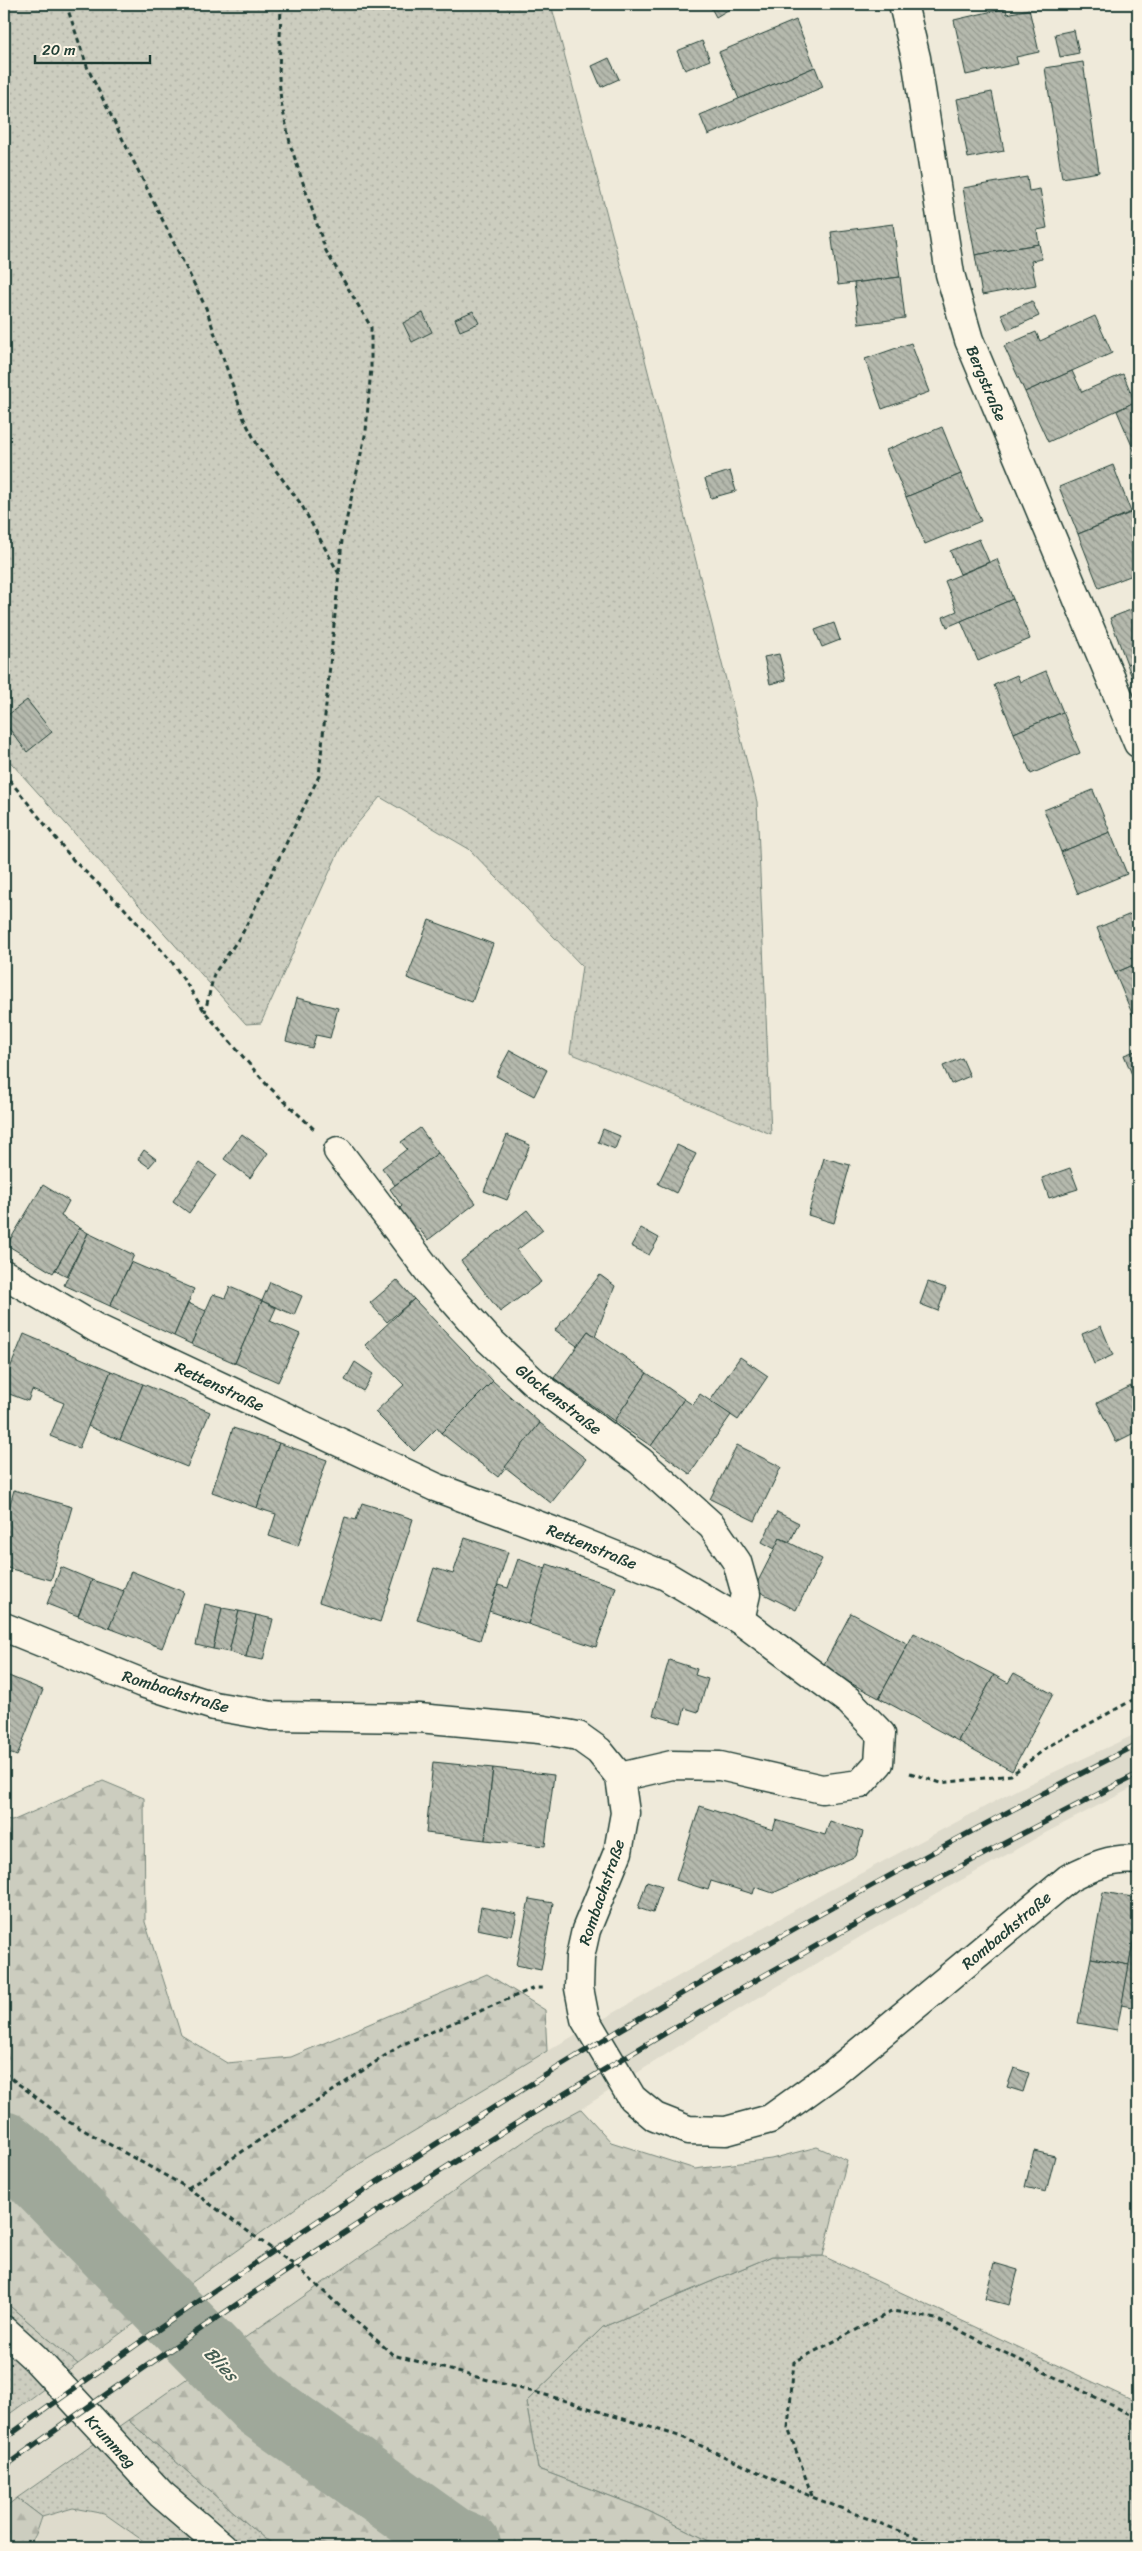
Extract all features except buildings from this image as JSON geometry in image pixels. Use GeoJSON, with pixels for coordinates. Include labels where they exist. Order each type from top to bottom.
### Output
{"type":"FeatureCollection","features":[{"type":"Feature","properties":{"kind":"street","name":"Bergstraße"},"geometry":{"type":"LineString","coordinates":[[903,4],[916,58],[950,274],[969,340],[1138,742]]}},
{"type":"Feature","properties":{"kind":"street","name":"Glockenstraße"},"geometry":{"type":"LineString","coordinates":[[338,1151],[433,1277],[487,1338],[536,1384],[640,1461],[712,1526],[738,1562],[746,1594],[740,1620]]}},
{"type":"Feature","properties":{"kind":"street","name":"Rettenstraße"},"geometry":{"type":"LineString","coordinates":[[4,1274],[96,1328],[435,1487],[572,1538],[666,1576],[740,1620],[848,1701],[881,1734],[879,1763]]}},
{"type":"Feature","properties":{"kind":"street","name":"Rombachstraße"},"geometry":{"type":"LineString","coordinates":[[4,1627],[142,1683],[214,1706],[272,1716],[419,1718],[539,1729],[578,1736],[599,1751],[620,1777],[625,1813],[618,1852],[586,1930],[580,1957],[579,1988],[585,2019],[632,2098],[655,2118],[688,2130],[726,2131],[770,2119],[834,2073],[1068,1878],[1099,1863],[1128,1859],[1138,1860]]}},
{"type":"Feature","properties":{"kind":"street"},"geometry":{"type":"LineString","coordinates":[[620,1777],[672,1765],[720,1766],[822,1789],[860,1784],[879,1763]]}},
{"type":"Feature","properties":{"kind":"street","name":"Krummeg"},"geometry":{"type":"LineString","coordinates":[[4,2330],[35,2358],[160,2494],[223,2547]]}},
{"type":"Feature","properties":{"kind":"path"},"geometry":{"type":"LineString","coordinates":[[66,4],[88,69],[206,308],[244,419],[259,448],[301,504],[339,574]]}},
{"type":"Feature","properties":{"kind":"path"},"geometry":{"type":"LineString","coordinates":[[205,1012],[214,974],[242,934],[319,776],[342,540],[366,431],[371,368],[371,326],[326,251],[291,147],[281,102],[279,77],[281,4]]}},
{"type":"Feature","properties":{"kind":"path"},"geometry":{"type":"LineString","coordinates":[[4,773],[74,861],[124,908],[172,962],[205,1012],[267,1085],[338,1151]]}},
{"type":"Feature","properties":{"kind":"path"},"geometry":{"type":"LineString","coordinates":[[879,1763],[941,1782],[1011,1775],[1049,1746],[1138,1697]]}},
{"type":"Feature","properties":{"kind":"path"},"geometry":{"type":"LineString","coordinates":[[188,2188],[401,2045],[534,1988],[579,1988]]}},
{"type":"Feature","properties":{"kind":"path"},"geometry":{"type":"LineString","coordinates":[[4,2074],[69,2122],[188,2188],[297,2266],[393,2355],[553,2397],[682,2437],[812,2497],[941,2547]]}},
{"type":"Feature","properties":{"kind":"path"},"geometry":{"type":"LineString","coordinates":[[812,2497],[788,2428],[794,2362],[893,2311],[936,2319],[1138,2418]]}},
{"type":"Feature","properties":{"kind":"shaded area"},"geometry":{"type":"Polygon","coordinates":[[[1138,1733],[1138,1785],[1047,1832],[865,1934],[701,2032],[581,2109],[533,2135],[4,2508],[4,2418],[346,2172],[547,2051],[828,1891],[1018,1789],[1138,1733]]]}},
{"type":"Feature","properties":{"kind":"shaded area"},"geometry":{"type":"Polygon","coordinates":[[[73,2508],[105,2514],[152,2547],[25,2547],[34,2541],[42,2517],[73,2508]]]}},
{"type":"Feature","properties":{"kind":"green space"},"geometry":{"type":"Polygon","coordinates":[[[4,4],[551,4],[637,328],[757,802],[771,1134],[570,1053],[582,966],[469,849],[380,797],[345,838],[261,1023],[246,1024],[4,755],[4,4]]]}},
{"type":"Feature","properties":{"kind":"green space"},"geometry":{"type":"Polygon","coordinates":[[[103,1781],[144,1798],[145,1922],[181,2035],[227,2063],[291,2057],[487,1974],[545,2010],[547,2051],[346,2172],[78,2364],[4,2301],[4,1820],[12,1821],[103,1781]]]}},
{"type":"Feature","properties":{"kind":"green space"},"geometry":{"type":"Polygon","coordinates":[[[581,2109],[611,2142],[695,2169],[771,2159],[817,2147],[847,2160],[823,2256],[772,2256],[603,2327],[526,2402],[538,2469],[642,2508],[715,2544],[715,2547],[279,2547],[265,2539],[128,2420],[533,2135],[581,2109]]]}},
{"type":"Feature","properties":{"kind":"green space"},"geometry":{"type":"Polygon","coordinates":[[[772,2256],[823,2256],[1138,2403],[1138,2547],[715,2547],[715,2544],[642,2508],[538,2469],[526,2402],[603,2327],[772,2256]]]}},
{"type":"Feature","properties":{"kind":"green space"},"geometry":{"type":"Polygon","coordinates":[[[4,2301],[78,2364],[4,2418],[4,2301]]]}},
{"type":"Feature","properties":{"kind":"green space"},"geometry":{"type":"Polygon","coordinates":[[[128,2420],[265,2539],[279,2547],[152,2547],[105,2514],[73,2508],[42,2517],[17,2498],[128,2420]]]}},
{"type":"Feature","properties":{"kind":"green space"},"geometry":{"type":"Polygon","coordinates":[[[17,2498],[42,2517],[34,2538],[30,2542],[21,2546],[4,2547],[4,2508],[17,2498]]]}},
{"type":"Feature","properties":{"kind":"waterway","name":"Blies"},"geometry":{"type":"LineString","coordinates":[[4,2146],[24,2162],[260,2404],[451,2540],[467,2547]]}},
{"type":"Feature","properties":{"kind":"railway"},"geometry":{"type":"LineString","coordinates":[[4,2439],[275,2249],[414,2158],[554,2070],[698,1984],[843,1901],[1138,1744]]}},
{"type":"Feature","properties":{"kind":"railway"},"geometry":{"type":"LineString","coordinates":[[4,2467],[277,2277],[417,2186],[558,2098],[844,1930],[1138,1774]]}}]}
